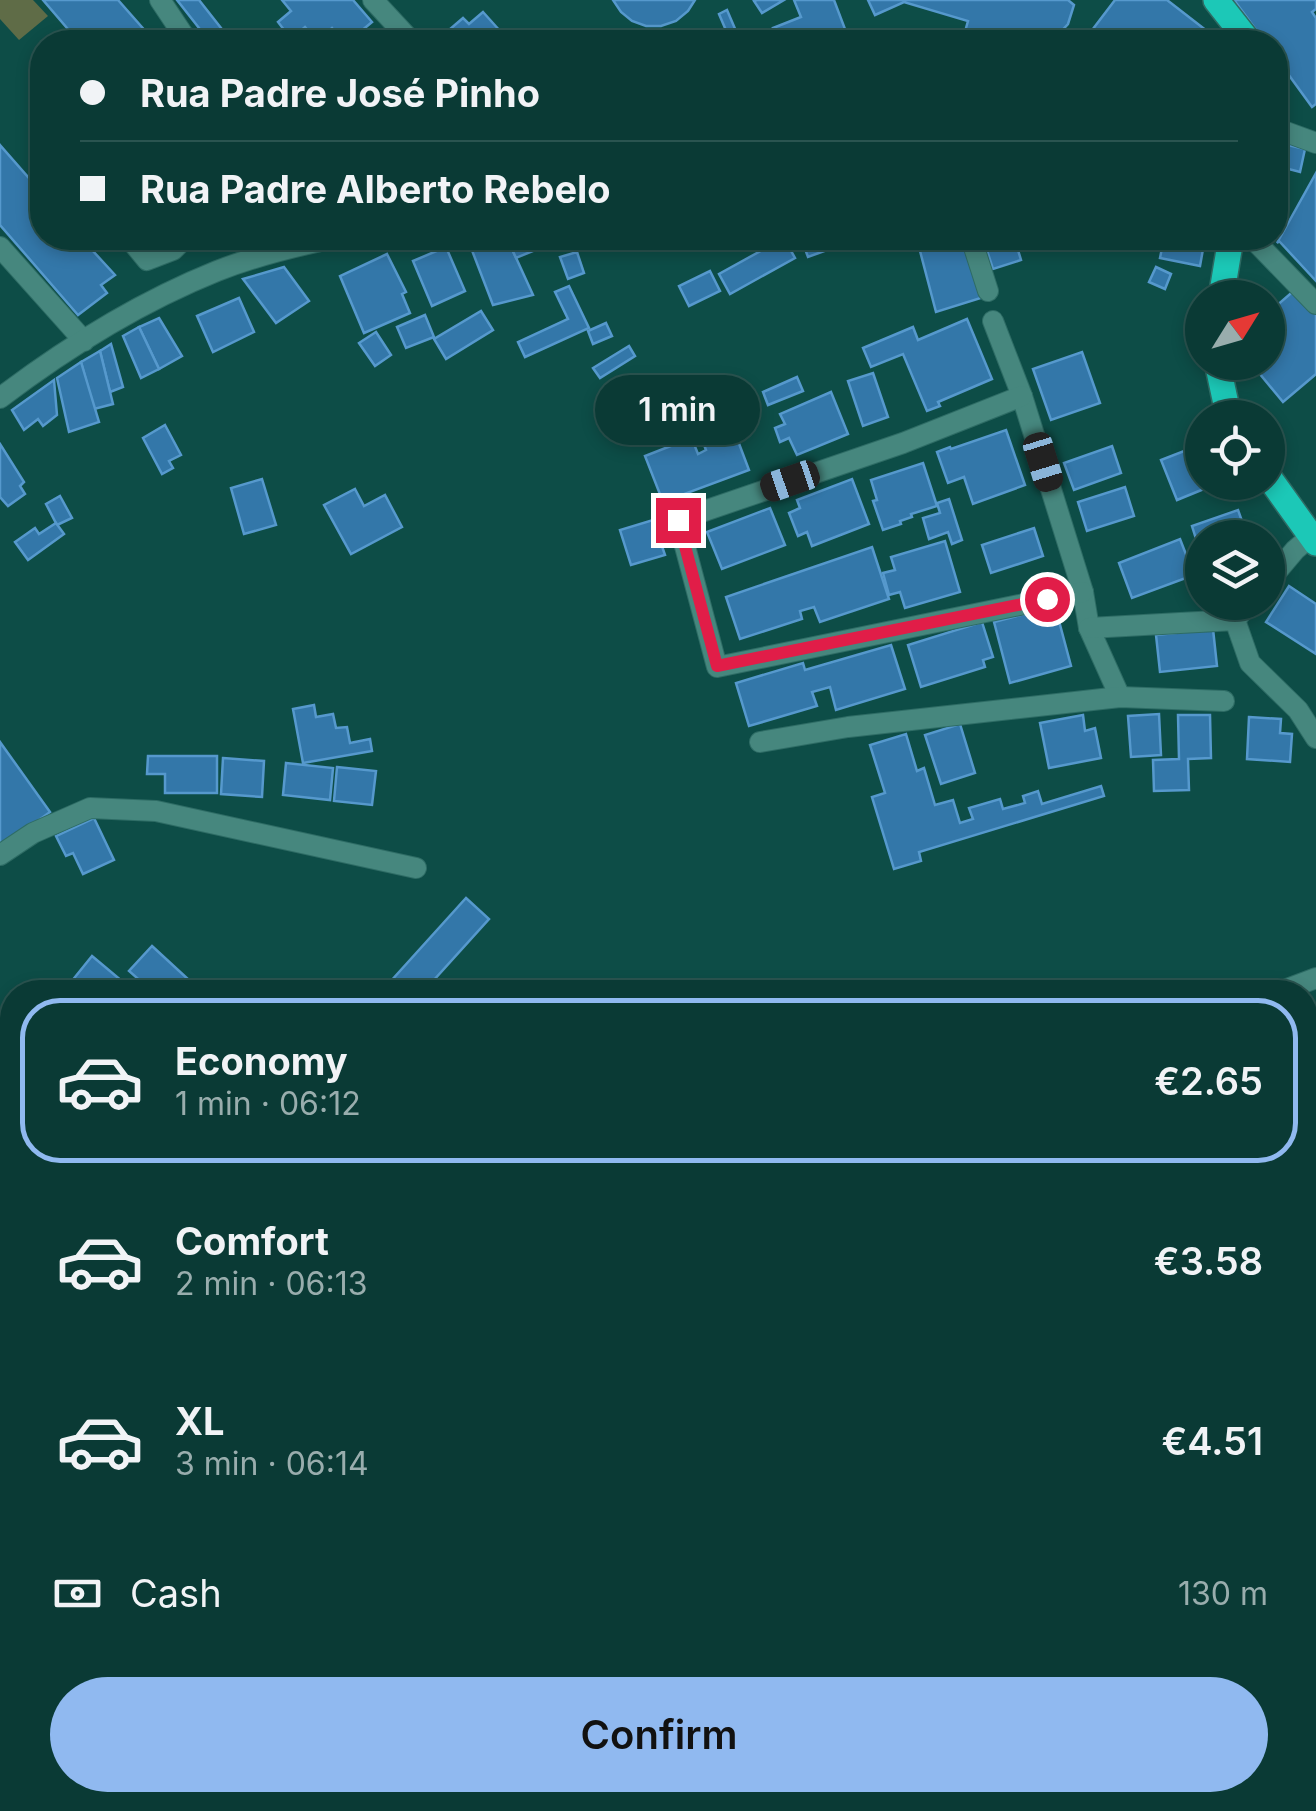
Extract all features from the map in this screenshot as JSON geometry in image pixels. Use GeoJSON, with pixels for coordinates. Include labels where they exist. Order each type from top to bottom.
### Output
{"type":"FeatureCollection","features":[{"type":"Feature","properties":{"kind":"main road"},"geometry":{"type":"LineString","coordinates":[[1216,0],[1240,30]]}},
{"type":"Feature","properties":{"kind":"main road"},"geometry":{"type":"LineString","coordinates":[[1223,280],[1229,250]]}},
{"type":"Feature","properties":{"kind":"main road"},"geometry":{"type":"LineString","coordinates":[[1285,500],[1313,540]]}},
{"type":"Feature","properties":{"kind":"street"},"geometry":{"type":"LineString","coordinates":[[160,0],[180,30]]}},
{"type":"Feature","properties":{"kind":"street"},"geometry":{"type":"LineString","coordinates":[[374,0],[401,30]]}},
{"type":"Feature","properties":{"kind":"street"},"geometry":{"type":"LineString","coordinates":[[1288,133],[1316,143]]}},
{"type":"Feature","properties":{"kind":"street"},"geometry":{"type":"LineString","coordinates":[[0,247],[84,341]]}},
{"type":"Feature","properties":{"kind":"street"},"geometry":{"type":"LineString","coordinates":[[139,250],[148,260],[167,250]]}},
{"type":"Feature","properties":{"kind":"street"},"geometry":{"type":"LineString","coordinates":[[180,250],[186,285]]}},
{"type":"Feature","properties":{"kind":"street"},"geometry":{"type":"LineString","coordinates":[[0,398],[48,361],[140,308],[220,270],[286,250]]}},
{"type":"Feature","properties":{"kind":"street"},"geometry":{"type":"LineString","coordinates":[[975,250],[988,292]]}},
{"type":"Feature","properties":{"kind":"street"},"geometry":{"type":"LineString","coordinates":[[1264,250],[1316,304]]}},
{"type":"Feature","properties":{"kind":"street"},"geometry":{"type":"LineString","coordinates":[[993,320],[1022,396],[1083,592],[1089,628],[1120,697]]}},
{"type":"Feature","properties":{"kind":"street"},"geometry":{"type":"LineString","coordinates":[[1022,396],[903,443],[678,520],[717,666],[1083,592]]}},
{"type":"Feature","properties":{"kind":"street"},"geometry":{"type":"LineString","coordinates":[[1285,562],[1295,550],[1313,540]]}},
{"type":"Feature","properties":{"kind":"street"},"geometry":{"type":"LineString","coordinates":[[1089,628],[1235,620],[1250,662],[1298,710],[1316,738]]}},
{"type":"Feature","properties":{"kind":"street"},"geometry":{"type":"LineString","coordinates":[[760,742],[848,727],[1120,697],[1224,701]]}},
{"type":"Feature","properties":{"kind":"street"},"geometry":{"type":"LineString","coordinates":[[0,855],[33,833],[90,808],[156,812],[416,868]]}},
{"type":"Feature","properties":{"kind":"green space"},"geometry":{"type":"Polygon","coordinates":[[[0,0],[33,0],[48,16],[19,40],[0,19],[0,0]]]}},
{"type":"Feature","properties":{"kind":"building"},"geometry":{"type":"Polygon","coordinates":[[[43,0],[118,0],[144,30],[69,30],[43,0]]]}},
{"type":"Feature","properties":{"kind":"building"},"geometry":{"type":"Polygon","coordinates":[[[177,0],[199,0],[223,30],[201,30],[177,0]]]}},
{"type":"Feature","properties":{"kind":"building"},"geometry":{"type":"Polygon","coordinates":[[[282,0],[353,0],[372,22],[362,30],[284,30],[278,22],[291,11],[282,0]]]}},
{"type":"Feature","properties":{"kind":"building"},"geometry":{"type":"Polygon","coordinates":[[[613,0],[695,0],[676,21],[646,26],[632,21],[613,0]]]}},
{"type":"Feature","properties":{"kind":"building"},"geometry":{"type":"Polygon","coordinates":[[[784,0],[762,13],[754,1],[784,0]]]}},
{"type":"Feature","properties":{"kind":"building"},"geometry":{"type":"Polygon","coordinates":[[[794,0],[834,0],[845,30],[774,30],[801,17],[794,0]]]}},
{"type":"Feature","properties":{"kind":"building"},"geometry":{"type":"Polygon","coordinates":[[[868,0],[1068,0],[1074,5],[1062,30],[965,30],[968,21],[904,2],[875,15],[868,0]]]}},
{"type":"Feature","properties":{"kind":"building"},"geometry":{"type":"Polygon","coordinates":[[[1115,0],[1167,0],[1206,30],[1092,30],[1115,0]]]}},
{"type":"Feature","properties":{"kind":"building"},"geometry":{"type":"Polygon","coordinates":[[[1234,0],[1316,0],[1312,12],[1316,18],[1316,104],[1312,107],[1288,74],[1288,30],[1256,30],[1234,0]]]}},
{"type":"Feature","properties":{"kind":"building"},"geometry":{"type":"Polygon","coordinates":[[[727,10],[736,30],[726,30],[719,14],[727,10]]]}},
{"type":"Feature","properties":{"kind":"building"},"geometry":{"type":"Polygon","coordinates":[[[483,12],[499,30],[449,30],[463,18],[469,24],[483,12]]]}},
{"type":"Feature","properties":{"kind":"building"},"geometry":{"type":"Polygon","coordinates":[[[0,145],[30,179],[30,250],[92,250],[115,275],[101,285],[107,293],[78,315],[0,225],[0,145]]]}},
{"type":"Feature","properties":{"kind":"building"},"geometry":{"type":"Polygon","coordinates":[[[1288,145],[1305,149],[1300,172],[1288,169],[1288,145]]]}},
{"type":"Feature","properties":{"kind":"building"},"geometry":{"type":"Polygon","coordinates":[[[1316,173],[1316,281],[1287,250],[1288,223],[1316,173]]]}},
{"type":"Feature","properties":{"kind":"building"},"geometry":{"type":"Polygon","coordinates":[[[447,250],[465,291],[432,306],[413,261],[447,250]]]}},
{"type":"Feature","properties":{"kind":"building"},"geometry":{"type":"Polygon","coordinates":[[[472,250],[512,250],[533,295],[493,305],[472,250]]]}},
{"type":"Feature","properties":{"kind":"building"},"geometry":{"type":"Polygon","coordinates":[[[512,250],[535,250],[516,258],[512,250]]]}},
{"type":"Feature","properties":{"kind":"building"},"geometry":{"type":"Polygon","coordinates":[[[762,250],[791,250],[795,258],[730,294],[719,274],[762,250]]]}},
{"type":"Feature","properties":{"kind":"building"},"geometry":{"type":"Polygon","coordinates":[[[805,250],[827,250],[808,257],[805,250]]]}},
{"type":"Feature","properties":{"kind":"building"},"geometry":{"type":"Polygon","coordinates":[[[969,250],[984,297],[936,312],[920,251],[969,250]]]}},
{"type":"Feature","properties":{"kind":"building"},"geometry":{"type":"Polygon","coordinates":[[[987,250],[1018,250],[1021,260],[993,269],[987,250]]]}},
{"type":"Feature","properties":{"kind":"building"},"geometry":{"type":"Polygon","coordinates":[[[1162,250],[1203,250],[1200,266],[1160,258],[1162,250]]]}},
{"type":"Feature","properties":{"kind":"building"},"geometry":{"type":"Polygon","coordinates":[[[577,252],[584,273],[568,279],[560,257],[577,252]]]}},
{"type":"Feature","properties":{"kind":"building"},"geometry":{"type":"Polygon","coordinates":[[[387,254],[406,292],[402,294],[410,313],[364,333],[340,276],[387,254]]]}},
{"type":"Feature","properties":{"kind":"building"},"geometry":{"type":"Polygon","coordinates":[[[284,267],[309,301],[276,323],[243,279],[284,267]]]}},
{"type":"Feature","properties":{"kind":"building"},"geometry":{"type":"Polygon","coordinates":[[[1156,267],[1171,274],[1165,289],[1149,282],[1156,267]]]}},
{"type":"Feature","properties":{"kind":"building"},"geometry":{"type":"Polygon","coordinates":[[[710,271],[720,291],[689,306],[679,286],[710,271]]]}},
{"type":"Feature","properties":{"kind":"building"},"geometry":{"type":"Polygon","coordinates":[[[569,286],[589,328],[525,357],[518,342],[568,319],[555,292],[569,286]]]}},
{"type":"Feature","properties":{"kind":"building"},"geometry":{"type":"Polygon","coordinates":[[[1297,288],[1316,310],[1316,374],[1285,400],[1265,380],[1285,380],[1285,298],[1297,288]]]}},
{"type":"Feature","properties":{"kind":"building"},"geometry":{"type":"Polygon","coordinates":[[[239,298],[254,332],[213,352],[197,316],[239,298]]]}},
{"type":"Feature","properties":{"kind":"building"},"geometry":{"type":"Polygon","coordinates":[[[481,311],[493,330],[446,359],[434,339],[481,311]]]}},
{"type":"Feature","properties":{"kind":"building"},"geometry":{"type":"Polygon","coordinates":[[[425,315],[434,337],[406,348],[397,327],[425,315]]]}},
{"type":"Feature","properties":{"kind":"building"},"geometry":{"type":"Polygon","coordinates":[[[159,318],[182,356],[159,369],[139,327],[159,318]]]}},
{"type":"Feature","properties":{"kind":"building"},"geometry":{"type":"Polygon","coordinates":[[[967,319],[992,379],[938,402],[940,406],[927,411],[903,354],[871,367],[863,348],[913,327],[918,340],[967,319]]]}},
{"type":"Feature","properties":{"kind":"building"},"geometry":{"type":"Polygon","coordinates":[[[606,323],[612,336],[593,344],[588,331],[606,323]]]}},
{"type":"Feature","properties":{"kind":"building"},"geometry":{"type":"Polygon","coordinates":[[[139,327],[159,369],[141,378],[123,336],[139,327]]]}},
{"type":"Feature","properties":{"kind":"building"},"geometry":{"type":"Polygon","coordinates":[[[376,332],[391,355],[375,366],[359,343],[376,332]]]}},
{"type":"Feature","properties":{"kind":"building"},"geometry":{"type":"Polygon","coordinates":[[[111,344],[123,387],[110,392],[100,351],[111,344]]]}},
{"type":"Feature","properties":{"kind":"building"},"geometry":{"type":"Polygon","coordinates":[[[629,346],[635,356],[600,378],[593,368],[629,346]]]}},
{"type":"Feature","properties":{"kind":"building"},"geometry":{"type":"Polygon","coordinates":[[[100,351],[113,404],[94,409],[81,362],[100,351]]]}},
{"type":"Feature","properties":{"kind":"building"},"geometry":{"type":"Polygon","coordinates":[[[1082,352],[1100,403],[1051,420],[1033,369],[1082,352]]]}},
{"type":"Feature","properties":{"kind":"building"},"geometry":{"type":"Polygon","coordinates":[[[81,362],[99,422],[69,432],[57,378],[81,362]]]}},
{"type":"Feature","properties":{"kind":"building"},"geometry":{"type":"Polygon","coordinates":[[[873,373],[888,417],[863,426],[848,381],[873,373]]]}},
{"type":"Feature","properties":{"kind":"building"},"geometry":{"type":"Polygon","coordinates":[[[797,377],[803,391],[768,405],[763,392],[797,377]]]}},
{"type":"Feature","properties":{"kind":"building"},"geometry":{"type":"Polygon","coordinates":[[[54,380],[57,415],[43,426],[38,419],[24,430],[12,410],[54,380]]]}},
{"type":"Feature","properties":{"kind":"building"},"geometry":{"type":"Polygon","coordinates":[[[831,392],[848,434],[797,455],[789,438],[780,442],[775,428],[785,424],[780,414],[831,392]]]}},
{"type":"Feature","properties":{"kind":"building"},"geometry":{"type":"Polygon","coordinates":[[[165,425],[181,455],[169,461],[173,468],[162,474],[143,438],[165,425]]]}},
{"type":"Feature","properties":{"kind":"building"},"geometry":{"type":"Polygon","coordinates":[[[732,425],[749,470],[663,502],[645,456],[681,442],[677,433],[688,429],[698,454],[706,450],[701,437],[732,425]]]}},
{"type":"Feature","properties":{"kind":"building"},"geometry":{"type":"Polygon","coordinates":[[[1006,430],[1025,485],[973,504],[964,477],[948,483],[937,452],[1006,430]]]}},
{"type":"Feature","properties":{"kind":"building"},"geometry":{"type":"Polygon","coordinates":[[[0,444],[24,482],[20,486],[25,494],[8,506],[0,497],[0,444]]]}},
{"type":"Feature","properties":{"kind":"building"},"geometry":{"type":"Polygon","coordinates":[[[1112,446],[1121,473],[1074,490],[1064,463],[1112,446]]]}},
{"type":"Feature","properties":{"kind":"building"},"geometry":{"type":"Polygon","coordinates":[[[1185,451],[1185,497],[1177,500],[1161,460],[1185,451]]]}},
{"type":"Feature","properties":{"kind":"building"},"geometry":{"type":"Polygon","coordinates":[[[923,463],[937,506],[911,514],[901,524],[883,530],[871,480],[923,463]]]}},
{"type":"Feature","properties":{"kind":"building"},"geometry":{"type":"Polygon","coordinates":[[[262,479],[276,525],[244,534],[231,488],[262,479]]]}},
{"type":"Feature","properties":{"kind":"building"},"geometry":{"type":"Polygon","coordinates":[[[852,479],[869,524],[812,546],[807,532],[798,536],[789,513],[800,508],[797,500],[852,479]]]}},
{"type":"Feature","properties":{"kind":"building"},"geometry":{"type":"Polygon","coordinates":[[[1125,487],[1134,516],[1087,531],[1078,502],[1125,487]]]}},
{"type":"Feature","properties":{"kind":"building"},"geometry":{"type":"Polygon","coordinates":[[[355,489],[364,506],[385,495],[402,527],[351,554],[324,505],[355,489]]]}},
{"type":"Feature","properties":{"kind":"building"},"geometry":{"type":"Polygon","coordinates":[[[60,496],[72,518],[57,525],[46,504],[60,496]]]}},
{"type":"Feature","properties":{"kind":"building"},"geometry":{"type":"Polygon","coordinates":[[[949,499],[962,540],[952,544],[948,532],[929,539],[923,518],[940,513],[937,503],[949,499]]]}},
{"type":"Feature","properties":{"kind":"building"},"geometry":{"type":"Polygon","coordinates":[[[770,508],[785,545],[722,569],[707,532],[770,508]]]}},
{"type":"Feature","properties":{"kind":"building"},"geometry":{"type":"Polygon","coordinates":[[[1238,510],[1242,520],[1209,520],[1238,510]]]}},
{"type":"Feature","properties":{"kind":"building"},"geometry":{"type":"Polygon","coordinates":[[[653,520],[665,555],[631,565],[620,530],[653,520]]]}},
{"type":"Feature","properties":{"kind":"building"},"geometry":{"type":"Polygon","coordinates":[[[56,523],[64,534],[28,560],[15,542],[35,528],[39,534],[56,523]]]}},
{"type":"Feature","properties":{"kind":"building"},"geometry":{"type":"Polygon","coordinates":[[[1034,528],[1043,556],[991,573],[982,545],[1034,528]]]}},
{"type":"Feature","properties":{"kind":"building"},"geometry":{"type":"Polygon","coordinates":[[[1180,539],[1185,552],[1185,578],[1132,598],[1119,563],[1180,539]]]}},
{"type":"Feature","properties":{"kind":"building"},"geometry":{"type":"Polygon","coordinates":[[[945,541],[960,592],[905,608],[900,592],[889,595],[883,573],[895,570],[891,557],[945,541]]]}},
{"type":"Feature","properties":{"kind":"building"},"geometry":{"type":"Polygon","coordinates":[[[872,547],[889,599],[820,622],[814,607],[800,611],[802,619],[740,639],[726,597],[872,547]]]}},
{"type":"Feature","properties":{"kind":"building"},"geometry":{"type":"Polygon","coordinates":[[[1289,586],[1316,604],[1316,654],[1266,622],[1285,620],[1285,592],[1289,586]]]}},
{"type":"Feature","properties":{"kind":"building"},"geometry":{"type":"Polygon","coordinates":[[[1055,606],[1071,666],[1010,683],[994,622],[1055,606]]]}},
{"type":"Feature","properties":{"kind":"building"},"geometry":{"type":"Polygon","coordinates":[[[982,622],[993,657],[983,660],[985,667],[921,687],[908,645],[982,622]]]}},
{"type":"Feature","properties":{"kind":"building"},"geometry":{"type":"Polygon","coordinates":[[[1213,629],[1217,666],[1160,672],[1156,635],[1213,629]]]}},
{"type":"Feature","properties":{"kind":"building"},"geometry":{"type":"Polygon","coordinates":[[[891,645],[905,689],[836,710],[830,687],[812,692],[817,706],[749,726],[736,683],[803,663],[805,670],[891,645]]]}},
{"type":"Feature","properties":{"kind":"building"},"geometry":{"type":"Polygon","coordinates":[[[314,705],[316,717],[333,714],[336,728],[347,727],[350,743],[370,739],[372,751],[303,763],[293,709],[314,705]]]}},
{"type":"Feature","properties":{"kind":"building"},"geometry":{"type":"Polygon","coordinates":[[[1159,714],[1161,755],[1131,757],[1128,716],[1159,714]]]}},
{"type":"Feature","properties":{"kind":"building"},"geometry":{"type":"Polygon","coordinates":[[[1083,715],[1085,731],[1095,728],[1101,758],[1049,768],[1040,723],[1083,715]]]}},
{"type":"Feature","properties":{"kind":"building"},"geometry":{"type":"Polygon","coordinates":[[[1178,715],[1210,715],[1211,758],[1188,759],[1189,790],[1154,791],[1153,760],[1179,759],[1178,715]]]}},
{"type":"Feature","properties":{"kind":"building"},"geometry":{"type":"Polygon","coordinates":[[[1249,717],[1281,719],[1280,733],[1292,734],[1290,762],[1247,759],[1249,717]]]}},
{"type":"Feature","properties":{"kind":"building"},"geometry":{"type":"Polygon","coordinates":[[[960,724],[975,773],[941,784],[925,735],[960,724]]]}},
{"type":"Feature","properties":{"kind":"building"},"geometry":{"type":"Polygon","coordinates":[[[906,734],[917,771],[924,768],[935,805],[953,800],[960,823],[973,819],[969,808],[1000,799],[1003,809],[1025,803],[1023,796],[1038,791],[1042,804],[1101,786],[1104,796],[919,852],[921,861],[894,869],[872,797],[885,793],[870,745],[906,734]]]}},
{"type":"Feature","properties":{"kind":"building"},"geometry":{"type":"Polygon","coordinates":[[[0,742],[50,812],[3,846],[0,841],[0,742]]]}},
{"type":"Feature","properties":{"kind":"building"},"geometry":{"type":"Polygon","coordinates":[[[148,756],[217,756],[217,793],[165,793],[165,774],[147,774],[148,756]]]}},
{"type":"Feature","properties":{"kind":"building"},"geometry":{"type":"Polygon","coordinates":[[[223,758],[264,761],[262,797],[221,794],[223,758]]]}},
{"type":"Feature","properties":{"kind":"building"},"geometry":{"type":"Polygon","coordinates":[[[286,763],[333,768],[330,800],[283,795],[286,763]]]}},
{"type":"Feature","properties":{"kind":"building"},"geometry":{"type":"Polygon","coordinates":[[[337,767],[376,771],[372,805],[334,801],[337,767]]]}},
{"type":"Feature","properties":{"kind":"building"},"geometry":{"type":"Polygon","coordinates":[[[94,818],[114,860],[83,874],[73,853],[66,856],[56,836],[94,818]]]}},
{"type":"Feature","properties":{"kind":"building"},"geometry":{"type":"Polygon","coordinates":[[[466,898],[489,919],[434,980],[392,980],[466,898]]]}},
{"type":"Feature","properties":{"kind":"building"},"geometry":{"type":"Polygon","coordinates":[[[152,946],[189,980],[139,980],[129,971],[152,946]]]}},
{"type":"Feature","properties":{"kind":"building"},"geometry":{"type":"Polygon","coordinates":[[[92,956],[121,980],[73,980],[92,956]]]}},
{"type":"Feature","properties":{"kind":"route"},"geometry":{"type":"LineString","coordinates":[[678,520],[717,666],[1047,599]]}}]}
